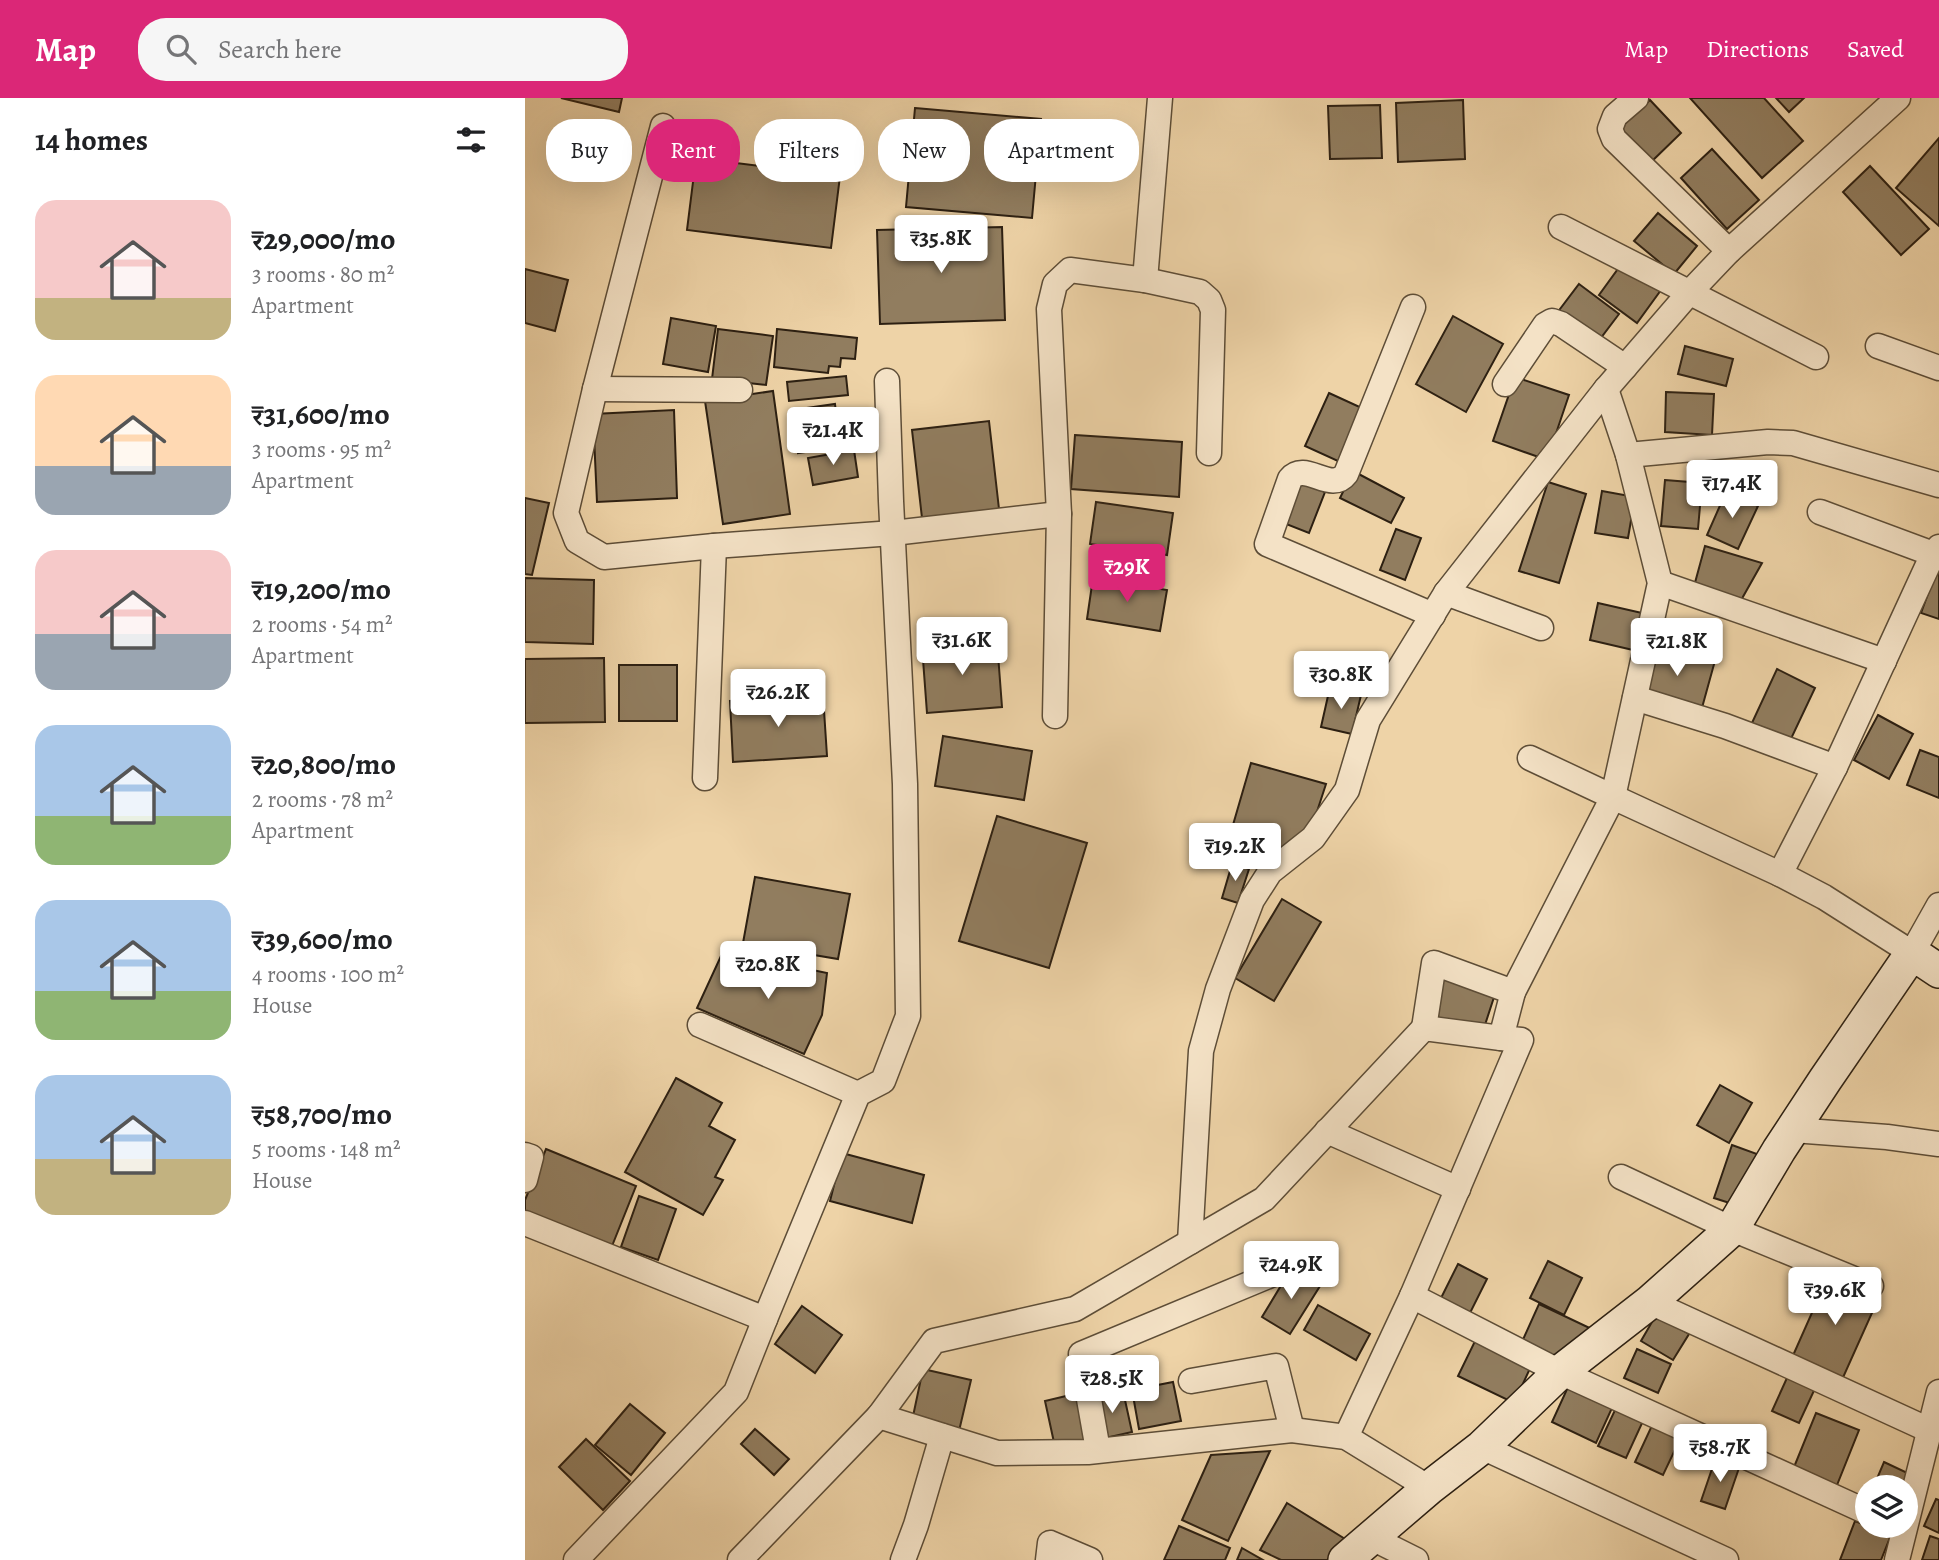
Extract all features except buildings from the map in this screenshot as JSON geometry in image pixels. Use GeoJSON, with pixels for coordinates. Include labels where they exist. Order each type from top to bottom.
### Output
{"type":"FeatureCollection","features":[{"type":"Feature","properties":{"kind":"street"},"geometry":{"type":"LineString","coordinates":[[1145,281],[1160,98]]}},
{"type":"Feature","properties":{"kind":"street"},"geometry":{"type":"LineString","coordinates":[[1636,98],[1615,116],[1610,129],[1614,139],[1729,251]]}},
{"type":"Feature","properties":{"kind":"street"},"geometry":{"type":"LineString","coordinates":[[1190,1242],[1201,1051],[1218,989],[1252,900],[1270,872],[1313,838],[1347,790],[1368,720],[1447,593],[1606,389],[1729,251],[1898,98]]}},
{"type":"Feature","properties":{"kind":"street"},"geometry":{"type":"LineString","coordinates":[[648,182],[566,513],[577,541],[604,557],[893,533],[1059,514]]}},
{"type":"Feature","properties":{"kind":"street"},"geometry":{"type":"LineString","coordinates":[[1561,227],[1816,357]]}},
{"type":"Feature","properties":{"kind":"street"},"geometry":{"type":"LineString","coordinates":[[1055,716],[1059,514],[1049,309],[1055,284],[1070,270],[1200,292],[1209,300],[1213,310],[1209,453]]}},
{"type":"Feature","properties":{"kind":"street"},"geometry":{"type":"LineString","coordinates":[[1413,307],[1343,479],[1334,482],[1301,472],[1294,473],[1267,544],[1433,615]]}},
{"type":"Feature","properties":{"kind":"street"},"geometry":{"type":"LineString","coordinates":[[1505,384],[1545,325],[1552,321],[1561,324],[1625,367]]}},
{"type":"Feature","properties":{"kind":"street"},"geometry":{"type":"LineString","coordinates":[[1878,346],[1939,368]]}},
{"type":"Feature","properties":{"kind":"street"},"geometry":{"type":"LineString","coordinates":[[576,1560],[736,1392],[858,1094],[883,1081],[908,1016],[905,784],[887,381]]}},
{"type":"Feature","properties":{"kind":"street"},"geometry":{"type":"LineString","coordinates":[[595,388],[740,390]]}},
{"type":"Feature","properties":{"kind":"street"},"geometry":{"type":"LineString","coordinates":[[1501,1038],[1513,992],[1613,797],[1660,583],[1628,455],[1606,389]]}},
{"type":"Feature","properties":{"kind":"street"},"geometry":{"type":"LineString","coordinates":[[1628,455],[1768,442],[1793,443],[1939,485]]}},
{"type":"Feature","properties":{"kind":"street"},"geometry":{"type":"LineString","coordinates":[[1780,874],[1835,767],[1936,551],[1820,512]]}},
{"type":"Feature","properties":{"kind":"street"},"geometry":{"type":"LineString","coordinates":[[705,778],[714,546]]}},
{"type":"Feature","properties":{"kind":"street"},"geometry":{"type":"LineString","coordinates":[[1660,583],[1884,661]]}},
{"type":"Feature","properties":{"kind":"street"},"geometry":{"type":"LineString","coordinates":[[1447,593],[1541,628]]}},
{"type":"Feature","properties":{"kind":"street"},"geometry":{"type":"LineString","coordinates":[[1635,698],[1725,726],[1835,767]]}},
{"type":"Feature","properties":{"kind":"street"},"geometry":{"type":"LineString","coordinates":[[1530,758],[1780,874],[1823,897],[1925,962]]}},
{"type":"Feature","properties":{"kind":"street"},"geometry":{"type":"LineString","coordinates":[[1345,1560],[1482,1447],[1560,1372],[1650,1303],[1732,1229],[1825,1080],[1925,962],[1939,905]]}},
{"type":"Feature","properties":{"kind":"street"},"geometry":{"type":"LineString","coordinates":[[740,1560],[879,1416],[934,1342],[1075,1309],[1264,1199],[1424,1028],[1434,963],[1513,992]]}},
{"type":"Feature","properties":{"kind":"street"},"geometry":{"type":"LineString","coordinates":[[700,1025],[858,1094]]}},
{"type":"Feature","properties":{"kind":"street"},"geometry":{"type":"LineString","coordinates":[[1346,1437],[1412,1296],[1521,1040],[1424,1028]]}},
{"type":"Feature","properties":{"kind":"street"},"geometry":{"type":"LineString","coordinates":[[1793,1130],[1939,1144]]}},
{"type":"Feature","properties":{"kind":"street"},"geometry":{"type":"LineString","coordinates":[[1327,1131],[1458,1189]]}},
{"type":"Feature","properties":{"kind":"street"},"geometry":{"type":"LineString","coordinates":[[525,1155],[530,1157],[525,1180]]}},
{"type":"Feature","properties":{"kind":"street"},"geometry":{"type":"LineString","coordinates":[[1621,1177],[1732,1229],[1871,1286]]}},
{"type":"Feature","properties":{"kind":"street"},"geometry":{"type":"LineString","coordinates":[[525,1223],[765,1319]]}},
{"type":"Feature","properties":{"kind":"street"},"geometry":{"type":"LineString","coordinates":[[1098,1450],[1081,1354],[1302,1262]]}},
{"type":"Feature","properties":{"kind":"street"},"geometry":{"type":"LineString","coordinates":[[1412,1296],[1560,1372],[1855,1506]]}},
{"type":"Feature","properties":{"kind":"street"},"geometry":{"type":"LineString","coordinates":[[1650,1303],[1929,1430]]}},
{"type":"Feature","properties":{"kind":"street"},"geometry":{"type":"LineString","coordinates":[[1191,1381],[1276,1366],[1292,1430]]}},
{"type":"Feature","properties":{"kind":"street"},"geometry":{"type":"LineString","coordinates":[[1917,1475],[1939,1392]]}},
{"type":"Feature","properties":{"kind":"street"},"geometry":{"type":"LineString","coordinates":[[879,1416],[997,1453],[1098,1450],[1292,1430],[1346,1437],[1429,1488]]}},
{"type":"Feature","properties":{"kind":"street"},"geometry":{"type":"LineString","coordinates":[[903,1560],[942,1436]]}},
{"type":"Feature","properties":{"kind":"street"},"geometry":{"type":"LineString","coordinates":[[1482,1447],[1689,1553],[1726,1560]]}},
{"type":"Feature","properties":{"kind":"street"},"geometry":{"type":"LineString","coordinates":[[1372,1538],[1416,1560]]}},
{"type":"Feature","properties":{"kind":"street"},"geometry":{"type":"LineString","coordinates":[[1897,1560],[1900,1538]]}},
{"type":"Feature","properties":{"kind":"street"},"geometry":{"type":"LineString","coordinates":[[1048,1560],[1050,1543],[1090,1560]]}}]}
